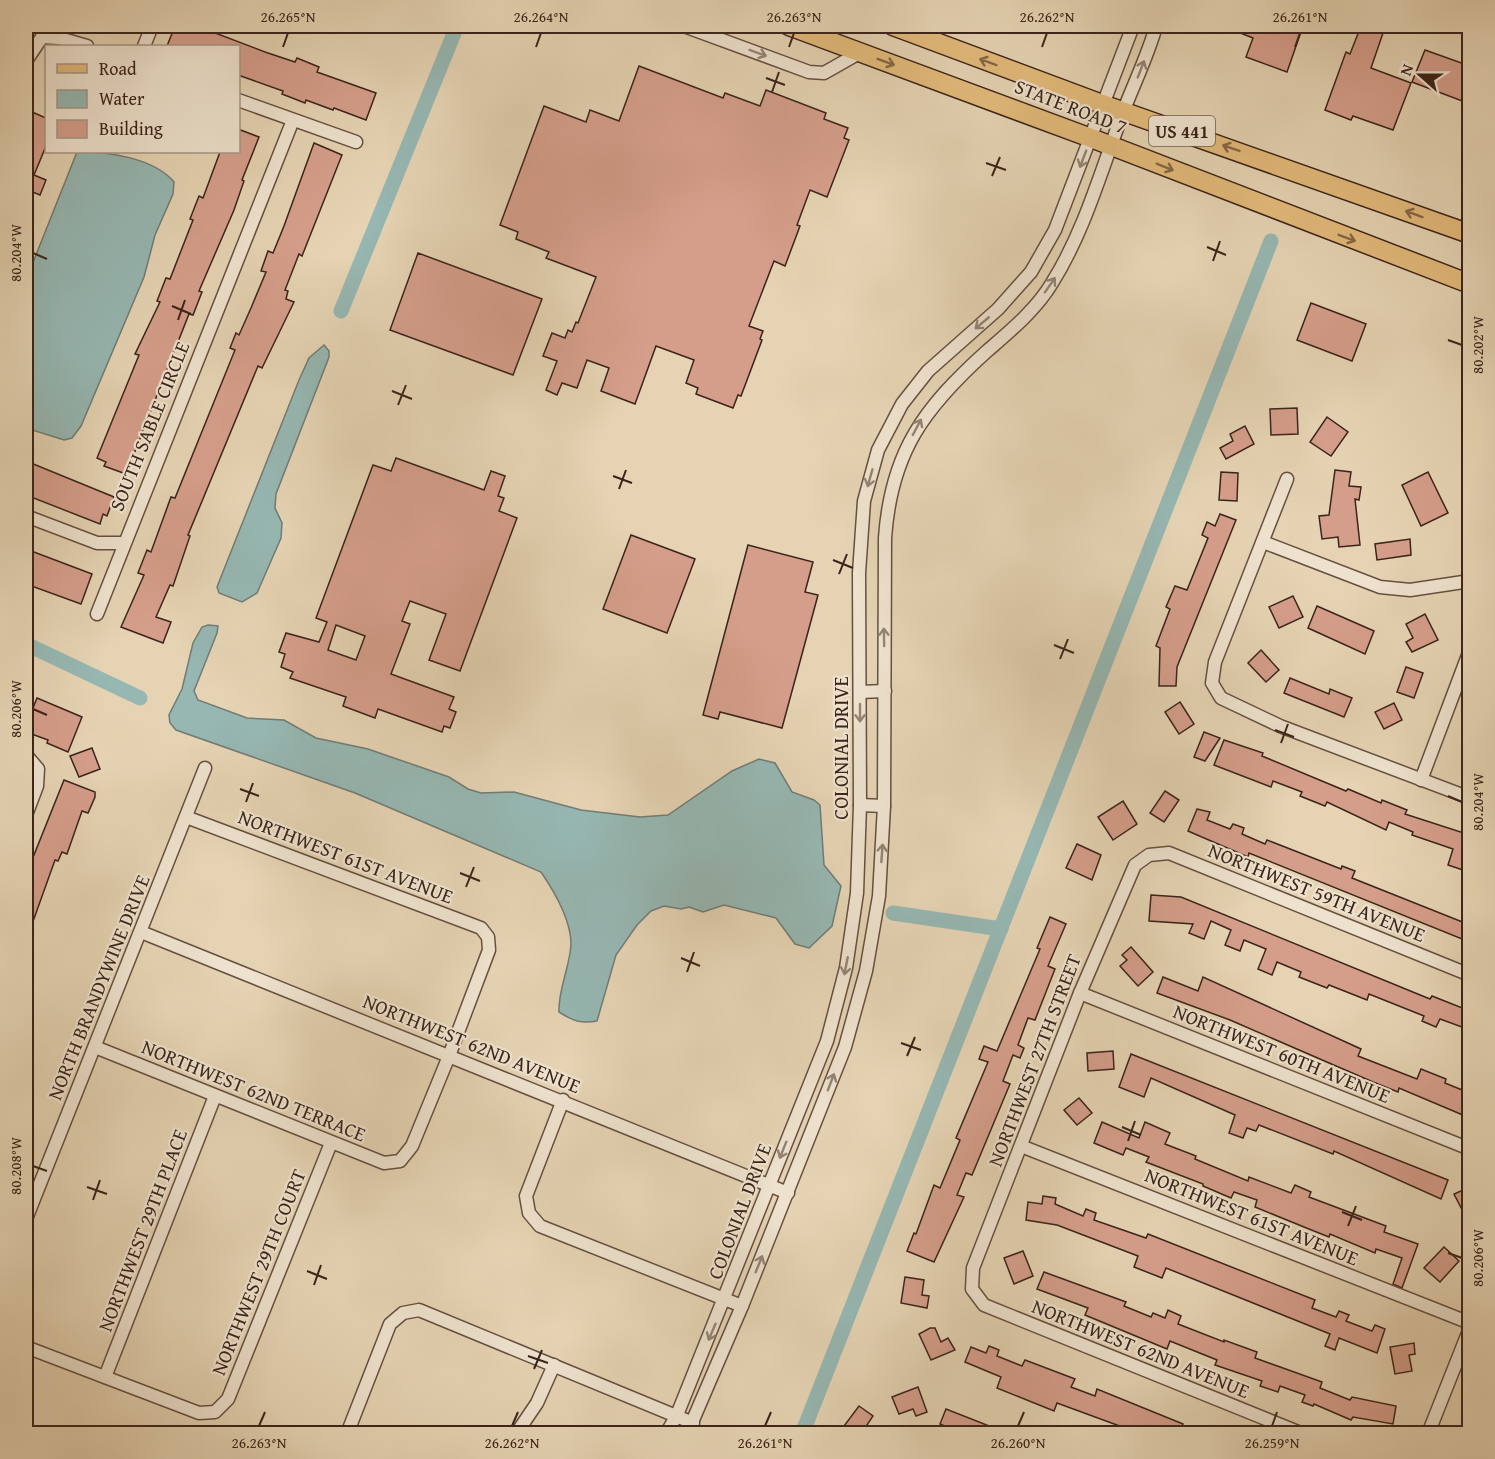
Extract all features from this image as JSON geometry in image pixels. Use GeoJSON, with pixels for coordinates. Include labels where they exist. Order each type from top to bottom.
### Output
{"type":"FeatureCollection","features":[{"type":"Feature","properties":{"kind":"main road","name":"STATE ROAD 7"},"geometry":{"type":"LineString","coordinates":[[789,26],[1111,145],[1470,284]]}},
{"type":"Feature","properties":{"kind":"main road","name":"STATE ROAD 7"},"geometry":{"type":"LineString","coordinates":[[894,26],[1102,104],[1470,234]]}},
{"type":"Feature","properties":{"kind":"street"},"geometry":{"type":"LineString","coordinates":[[144,45],[152,26]]}},
{"type":"Feature","properties":{"kind":"street"},"geometry":{"type":"LineString","coordinates":[[684,26],[809,72],[824,73],[861,52]]}},
{"type":"Feature","properties":{"kind":"street","name":"COLONIAL DRIVE"},"geometry":{"type":"LineString","coordinates":[[666,1434],[677,1416],[725,1299],[827,1041],[846,968],[857,893],[860,805],[859,573],[864,501],[878,450],[902,404],[928,371],[998,309],[1031,272],[1055,230],[1133,26]]}},
{"type":"Feature","properties":{"kind":"street","name":"COLONIAL DRIVE"},"geometry":{"type":"LineString","coordinates":[[690,1428],[742,1306],[845,1047],[866,971],[879,896],[884,806],[887,506],[901,458],[923,417],[953,381],[1014,327],[1051,285],[1076,238],[1156,26]]}},
{"type":"Feature","properties":{"kind":"street"},"geometry":{"type":"LineString","coordinates":[[26,61],[42,37],[59,38],[84,45]]}},
{"type":"Feature","properties":{"kind":"street"},"geometry":{"type":"LineString","coordinates":[[240,101],[356,142]]}},
{"type":"Feature","properties":{"kind":"street","name":"SOUTH SABLE CIRCLE"},"geometry":{"type":"LineString","coordinates":[[97,614],[123,543],[293,120]]}},
{"type":"Feature","properties":{"kind":"street"},"geometry":{"type":"LineString","coordinates":[[1287,479],[1215,662],[1212,683],[1221,698],[1280,726],[1470,798]]}},
{"type":"Feature","properties":{"kind":"street"},"geometry":{"type":"LineString","coordinates":[[26,516],[97,543],[123,543]]}},
{"type":"Feature","properties":{"kind":"street"},"geometry":{"type":"LineString","coordinates":[[1263,542],[1380,587],[1410,590],[1469,586]]}},
{"type":"Feature","properties":{"kind":"street"},"geometry":{"type":"LineString","coordinates":[[1421,780],[1470,650]]}},
{"type":"Feature","properties":{"kind":"street"},"geometry":{"type":"LineString","coordinates":[[860,692],[885,691]]}},
{"type":"Feature","properties":{"kind":"street"},"geometry":{"type":"LineString","coordinates":[[26,755],[38,769],[38,786],[26,815]]}},
{"type":"Feature","properties":{"kind":"street","name":"NORTH BRANDYWINE DRIVE"},"geometry":{"type":"LineString","coordinates":[[26,1219],[205,768]]}},
{"type":"Feature","properties":{"kind":"street"},"geometry":{"type":"LineString","coordinates":[[860,805],[884,806]]}},
{"type":"Feature","properties":{"kind":"street","name":"NORTHWEST 61ST AVENUE"},"geometry":{"type":"LineString","coordinates":[[186,817],[481,928],[488,937],[489,950],[450,1056]]}},
{"type":"Feature","properties":{"kind":"street","name":"NORTHWEST 59TH AVENUE"},"geometry":{"type":"LineString","coordinates":[[1149,855],[1169,853],[1470,975]]}},
{"type":"Feature","properties":{"kind":"street","name":"NORTHWEST 27TH STREET"},"geometry":{"type":"LineString","coordinates":[[972,1289],[973,1268],[1080,993],[1135,865],[1149,855]]}},
{"type":"Feature","properties":{"kind":"street"},"geometry":{"type":"LineString","coordinates":[[857,893],[879,896]]}},
{"type":"Feature","properties":{"kind":"street","name":"NORTHWEST 62ND AVENUE"},"geometry":{"type":"LineString","coordinates":[[141,932],[788,1192]]}},
{"type":"Feature","properties":{"kind":"street","name":"NORTHWEST 60TH AVENUE"},"geometry":{"type":"LineString","coordinates":[[1080,993],[1470,1149]]}},
{"type":"Feature","properties":{"kind":"street","name":"NORTHWEST 62ND TERRACE"},"geometry":{"type":"LineString","coordinates":[[95,1047],[384,1164],[400,1161],[412,1146],[450,1056]]}},
{"type":"Feature","properties":{"kind":"street","name":"NORTHWEST 29TH PLACE"},"geometry":{"type":"LineString","coordinates":[[105,1377],[215,1096]]}},
{"type":"Feature","properties":{"kind":"street"},"geometry":{"type":"LineString","coordinates":[[563,1100],[526,1196],[529,1213],[540,1226],[742,1306]]}},
{"type":"Feature","properties":{"kind":"street","name":"NORTHWEST 29TH COURT"},"geometry":{"type":"LineString","coordinates":[[105,1377],[199,1413],[215,1412],[228,1399],[331,1143]]}},
{"type":"Feature","properties":{"kind":"street","name":"NORTHWEST 61ST AVENUE"},"geometry":{"type":"LineString","coordinates":[[1021,1146],[1470,1323]]}},
{"type":"Feature","properties":{"kind":"street","name":"NORTHWEST 62ND AVENUE"},"geometry":{"type":"LineString","coordinates":[[972,1289],[984,1305],[1303,1434]]}},
{"type":"Feature","properties":{"kind":"street"},"geometry":{"type":"LineString","coordinates":[[347,1434],[390,1324],[403,1313],[419,1310],[677,1416],[690,1428]]}},
{"type":"Feature","properties":{"kind":"street"},"geometry":{"type":"LineString","coordinates":[[1428,1434],[1470,1328]]}},
{"type":"Feature","properties":{"kind":"street"},"geometry":{"type":"LineString","coordinates":[[26,1347],[105,1377]]}},
{"type":"Feature","properties":{"kind":"street"},"geometry":{"type":"LineString","coordinates":[[516,1434],[537,1403],[554,1365]]}},
{"type":"Feature","properties":{"kind":"water"},"geometry":{"type":"Polygon","coordinates":[[[77,153],[102,153],[129,158],[155,167],[174,182],[173,194],[155,235],[144,277],[81,426],[72,438],[64,440],[26,428],[26,280],[77,153]]]}},
{"type":"Feature","properties":{"kind":"water"},"geometry":{"type":"Polygon","coordinates":[[[324,345],[329,351],[329,357],[276,494],[275,508],[282,523],[281,538],[257,593],[242,602],[219,593],[217,587],[299,380],[309,358],[324,345]]]}},
{"type":"Feature","properties":{"kind":"water"},"geometry":{"type":"Polygon","coordinates":[[[218,626],[194,691],[198,700],[247,718],[284,720],[316,738],[368,749],[449,777],[468,789],[481,793],[514,792],[581,810],[640,817],[668,815],[732,771],[759,759],[775,763],[792,792],[814,800],[820,805],[824,865],[841,886],[832,926],[809,948],[795,944],[776,918],[724,905],[703,912],[689,907],[681,909],[664,906],[651,911],[637,925],[616,955],[597,1021],[582,1022],[569,1018],[559,1012],[559,1003],[570,953],[570,935],[561,906],[541,872],[355,793],[176,730],[170,723],[169,715],[182,689],[193,643],[202,627],[218,626]]]}},
{"type":"Feature","properties":{"kind":"building"},"geometry":{"type":"Polygon","coordinates":[[[175,26],[197,26],[295,62],[297,58],[319,67],[317,72],[376,93],[366,120],[306,100],[305,103],[282,94],[283,91],[240,76],[240,45],[167,45],[175,26]]]}},
{"type":"Feature","properties":{"kind":"building"},"geometry":{"type":"Polygon","coordinates":[[[1223,26],[1303,26],[1287,72],[1246,57],[1253,38],[1223,26]]]}},
{"type":"Feature","properties":{"kind":"building"},"geometry":{"type":"Polygon","coordinates":[[[1361,26],[1383,33],[1371,68],[1411,83],[1393,130],[1353,116],[1351,120],[1325,110],[1346,52],[1350,54],[1361,26]]]}},
{"type":"Feature","properties":{"kind":"building"},"geometry":{"type":"Polygon","coordinates":[[[1425,50],[1470,66],[1470,104],[1412,82],[1425,50]]]}},
{"type":"Feature","properties":{"kind":"building"},"geometry":{"type":"Polygon","coordinates":[[[639,66],[723,98],[725,93],[760,106],[766,90],[826,113],[824,119],[848,128],[844,138],[849,140],[827,197],[810,190],[785,266],[774,261],[749,326],[763,331],[760,339],[762,340],[741,396],[738,395],[733,408],[696,394],[698,388],[686,383],[694,360],[656,346],[635,404],[601,391],[609,368],[587,360],[577,388],[562,383],[557,395],[546,390],[557,361],[543,356],[552,333],[565,338],[568,330],[572,332],[576,322],[578,323],[596,277],[546,258],[549,252],[516,239],[518,232],[500,225],[544,106],[586,122],[590,110],[619,121],[639,66]]]}},
{"type":"Feature","properties":{"kind":"building"},"geometry":{"type":"Polygon","coordinates":[[[32,112],[45,118],[45,148],[34,175],[46,180],[40,195],[28,190],[26,196],[26,130],[32,112]]]}},
{"type":"Feature","properties":{"kind":"building"},"geometry":{"type":"Polygon","coordinates":[[[240,130],[259,137],[242,180],[244,181],[234,210],[199,291],[202,292],[193,315],[189,314],[126,474],[104,466],[106,462],[97,458],[139,355],[135,354],[160,302],[157,301],[166,278],[170,279],[193,220],[190,219],[199,196],[203,198],[220,153],[240,153],[240,130]]]}},
{"type":"Feature","properties":{"kind":"building"},"geometry":{"type":"Polygon","coordinates":[[[314,143],[342,155],[302,256],[299,254],[285,290],[288,291],[286,299],[294,302],[262,368],[258,366],[188,535],[190,536],[173,586],[170,585],[156,617],[171,622],[163,643],[121,627],[144,575],[138,573],[147,550],[151,552],[171,497],[175,498],[235,350],[230,348],[236,333],[239,335],[266,272],[261,271],[268,251],[273,253],[314,143]]]}},
{"type":"Feature","properties":{"kind":"building"},"geometry":{"type":"Polygon","coordinates":[[[418,253],[542,299],[513,375],[390,330],[418,253]]]}},
{"type":"Feature","properties":{"kind":"building"},"geometry":{"type":"Polygon","coordinates":[[[1311,303],[1366,324],[1352,361],[1297,340],[1311,303]]]}},
{"type":"Feature","properties":{"kind":"building"},"geometry":{"type":"Polygon","coordinates":[[[1297,408],[1298,434],[1271,435],[1270,409],[1297,408]]]}},
{"type":"Feature","properties":{"kind":"building"},"geometry":{"type":"Polygon","coordinates":[[[1327,417],[1348,432],[1331,456],[1310,442],[1327,417]]]}},
{"type":"Feature","properties":{"kind":"building"},"geometry":{"type":"Polygon","coordinates":[[[1245,426],[1254,444],[1226,459],[1220,448],[1233,441],[1230,434],[1245,426]]]}},
{"type":"Feature","properties":{"kind":"building"},"geometry":{"type":"Polygon","coordinates":[[[396,458],[484,490],[491,471],[505,476],[498,496],[504,498],[499,511],[517,518],[460,671],[429,660],[446,614],[410,601],[402,621],[410,624],[391,674],[454,697],[449,709],[456,712],[450,728],[444,726],[442,732],[378,709],[375,718],[343,706],[346,697],[290,678],[293,672],[281,667],[285,654],[279,652],[286,633],[319,642],[327,622],[316,618],[373,465],[391,471],[396,458]],[[336,625],[328,650],[356,660],[365,636],[336,625]]]}},
{"type":"Feature","properties":{"kind":"building"},"geometry":{"type":"Polygon","coordinates":[[[26,461],[114,497],[107,516],[103,514],[100,524],[26,495],[26,461]]]}},
{"type":"Feature","properties":{"kind":"building"},"geometry":{"type":"Polygon","coordinates":[[[1335,470],[1351,472],[1349,486],[1361,487],[1359,500],[1355,499],[1360,545],[1339,547],[1338,537],[1322,539],[1319,516],[1329,515],[1335,470]]]}},
{"type":"Feature","properties":{"kind":"building"},"geometry":{"type":"Polygon","coordinates":[[[1221,472],[1238,473],[1237,501],[1219,500],[1221,472]]]}},
{"type":"Feature","properties":{"kind":"building"},"geometry":{"type":"Polygon","coordinates":[[[1428,472],[1448,513],[1421,526],[1402,485],[1428,472]]]}},
{"type":"Feature","properties":{"kind":"building"},"geometry":{"type":"Polygon","coordinates":[[[1220,514],[1236,520],[1177,667],[1176,686],[1159,686],[1160,648],[1156,646],[1170,609],[1166,607],[1175,586],[1187,590],[1208,538],[1202,535],[1207,522],[1215,526],[1220,514]]]}},
{"type":"Feature","properties":{"kind":"building"},"geometry":{"type":"Polygon","coordinates":[[[631,535],[695,559],[667,633],[603,609],[631,535]]]}},
{"type":"Feature","properties":{"kind":"building"},"geometry":{"type":"Polygon","coordinates":[[[1410,539],[1411,555],[1377,560],[1375,544],[1410,539]]]}},
{"type":"Feature","properties":{"kind":"building"},"geometry":{"type":"Polygon","coordinates":[[[748,545],[813,562],[805,592],[818,595],[782,728],[720,712],[718,719],[703,715],[748,545]]]}},
{"type":"Feature","properties":{"kind":"building"},"geometry":{"type":"Polygon","coordinates":[[[26,549],[92,574],[81,604],[26,584],[26,549]]]}},
{"type":"Feature","properties":{"kind":"building"},"geometry":{"type":"Polygon","coordinates":[[[1293,596],[1303,617],[1279,628],[1269,607],[1293,596]]]}},
{"type":"Feature","properties":{"kind":"building"},"geometry":{"type":"Polygon","coordinates":[[[1317,606],[1374,631],[1365,654],[1308,628],[1317,606]]]}},
{"type":"Feature","properties":{"kind":"building"},"geometry":{"type":"Polygon","coordinates":[[[1425,614],[1438,640],[1412,652],[1406,642],[1413,638],[1406,624],[1425,614]]]}},
{"type":"Feature","properties":{"kind":"building"},"geometry":{"type":"Polygon","coordinates":[[[1261,650],[1279,670],[1266,682],[1248,663],[1261,650]]]}},
{"type":"Feature","properties":{"kind":"building"},"geometry":{"type":"Polygon","coordinates":[[[1406,667],[1423,673],[1414,698],[1397,692],[1406,667]]]}},
{"type":"Feature","properties":{"kind":"building"},"geometry":{"type":"Polygon","coordinates":[[[1290,678],[1329,694],[1330,689],[1352,698],[1344,717],[1284,693],[1290,678]]]}},
{"type":"Feature","properties":{"kind":"building"},"geometry":{"type":"Polygon","coordinates":[[[37,698],[82,717],[68,752],[47,743],[48,740],[26,732],[26,705],[33,708],[37,698]]]}},
{"type":"Feature","properties":{"kind":"building"},"geometry":{"type":"Polygon","coordinates":[[[1180,702],[1194,724],[1179,734],[1165,712],[1180,702]]]}},
{"type":"Feature","properties":{"kind":"building"},"geometry":{"type":"Polygon","coordinates":[[[1394,703],[1402,720],[1384,729],[1375,712],[1394,703]]]}},
{"type":"Feature","properties":{"kind":"building"},"geometry":{"type":"Polygon","coordinates":[[[1204,732],[1220,738],[1205,761],[1194,757],[1204,732]]]}},
{"type":"Feature","properties":{"kind":"building"},"geometry":{"type":"Polygon","coordinates":[[[1224,740],[1263,753],[1262,756],[1346,791],[1348,789],[1381,803],[1382,800],[1407,810],[1405,814],[1470,835],[1470,852],[1463,870],[1448,865],[1453,849],[1412,835],[1413,832],[1389,822],[1386,830],[1327,802],[1325,806],[1300,796],[1302,792],[1273,781],[1271,787],[1214,765],[1224,740]]]}},
{"type":"Feature","properties":{"kind":"building"},"geometry":{"type":"Polygon","coordinates":[[[92,748],[100,769],[79,777],[70,756],[92,748]]]}},
{"type":"Feature","properties":{"kind":"building"},"geometry":{"type":"Polygon","coordinates":[[[64,780],[95,792],[95,797],[88,813],[82,811],[67,854],[62,852],[58,861],[55,860],[26,941],[26,875],[64,780]]]}},
{"type":"Feature","properties":{"kind":"building"},"geometry":{"type":"Polygon","coordinates":[[[1165,791],[1179,800],[1164,822],[1150,813],[1165,791]]]}},
{"type":"Feature","properties":{"kind":"building"},"geometry":{"type":"Polygon","coordinates":[[[1123,801],[1137,824],[1113,840],[1098,817],[1123,801]]]}},
{"type":"Feature","properties":{"kind":"building"},"geometry":{"type":"Polygon","coordinates":[[[1197,809],[1210,812],[1207,820],[1230,829],[1233,824],[1244,828],[1242,834],[1265,844],[1267,840],[1341,869],[1342,866],[1355,871],[1352,878],[1470,925],[1467,941],[1249,853],[1248,857],[1188,831],[1197,809]]]}},
{"type":"Feature","properties":{"kind":"building"},"geometry":{"type":"Polygon","coordinates":[[[1077,844],[1101,855],[1092,880],[1066,868],[1077,844]]]}},
{"type":"Feature","properties":{"kind":"building"},"geometry":{"type":"Polygon","coordinates":[[[1151,895],[1181,897],[1430,999],[1432,996],[1470,1011],[1470,1030],[1440,1019],[1436,1027],[1422,1021],[1424,1016],[1369,994],[1367,1000],[1329,985],[1327,988],[1299,977],[1301,972],[1277,962],[1272,975],[1258,969],[1266,949],[1244,940],[1240,951],[1225,945],[1231,930],[1211,921],[1204,939],[1189,933],[1193,924],[1149,921],[1151,895]]]}},
{"type":"Feature","properties":{"kind":"building"},"geometry":{"type":"Polygon","coordinates":[[[1050,917],[1066,924],[1048,966],[1055,969],[1035,1020],[1028,1018],[1018,1045],[1024,1048],[1020,1058],[1013,1055],[1003,1081],[1010,1084],[972,1175],[966,1173],[957,1195],[964,1197],[934,1262],[907,1251],[914,1233],[916,1234],[934,1185],[940,1188],[960,1140],[956,1138],[988,1062],[979,1059],[984,1046],[997,1051],[1040,949],[1037,948],[1050,917]]]}},
{"type":"Feature","properties":{"kind":"building"},"geometry":{"type":"Polygon","coordinates":[[[1131,947],[1153,972],[1138,986],[1120,966],[1127,960],[1122,955],[1131,947]]]}},
{"type":"Feature","properties":{"kind":"building"},"geometry":{"type":"Polygon","coordinates":[[[1163,977],[1198,991],[1203,977],[1361,1049],[1358,1056],[1417,1079],[1421,1069],[1446,1079],[1445,1083],[1467,1092],[1465,1099],[1470,1101],[1470,1118],[1399,1088],[1398,1092],[1230,1020],[1157,993],[1163,977]]]}},
{"type":"Feature","properties":{"kind":"building"},"geometry":{"type":"Polygon","coordinates":[[[1113,1051],[1114,1069],[1088,1071],[1087,1053],[1113,1051]]]}},
{"type":"Feature","properties":{"kind":"building"},"geometry":{"type":"Polygon","coordinates":[[[1131,1054],[1448,1180],[1441,1199],[1334,1151],[1333,1154],[1259,1125],[1256,1131],[1247,1128],[1243,1138],[1229,1133],[1235,1115],[1151,1078],[1144,1097],[1119,1087],[1131,1054]]]}},
{"type":"Feature","properties":{"kind":"building"},"geometry":{"type":"Polygon","coordinates":[[[1079,1098],[1092,1113],[1077,1125],[1064,1110],[1079,1098]]]}},
{"type":"Feature","properties":{"kind":"building"},"geometry":{"type":"Polygon","coordinates":[[[1102,1122],[1139,1138],[1145,1122],[1170,1133],[1165,1144],[1196,1156],[1195,1159],[1248,1181],[1249,1177],[1291,1193],[1295,1185],[1311,1192],[1309,1197],[1386,1226],[1384,1232],[1418,1244],[1402,1288],[1393,1284],[1402,1258],[1376,1249],[1375,1253],[1330,1234],[1329,1237],[1304,1227],[1255,1207],[1257,1200],[1234,1192],[1231,1198],[1203,1184],[1146,1162],[1149,1157],[1126,1148],[1123,1155],[1094,1143],[1102,1122]]]}},
{"type":"Feature","properties":{"kind":"building"},"geometry":{"type":"Polygon","coordinates":[[[1470,1187],[1470,1225],[1454,1194],[1470,1187]]]}},
{"type":"Feature","properties":{"kind":"building"},"geometry":{"type":"Polygon","coordinates":[[[1043,1196],[1056,1198],[1055,1204],[1083,1216],[1086,1209],[1096,1213],[1094,1220],[1146,1238],[1148,1234],[1315,1300],[1312,1308],[1336,1317],[1339,1311],[1349,1315],[1346,1321],[1372,1331],[1375,1325],[1385,1329],[1377,1353],[1339,1338],[1335,1350],[1325,1346],[1330,1334],[1166,1268],[1162,1278],[1134,1267],[1138,1256],[1057,1225],[1026,1220],[1028,1202],[1042,1204],[1043,1196]]]}},
{"type":"Feature","properties":{"kind":"building"},"geometry":{"type":"Polygon","coordinates":[[[1444,1247],[1459,1261],[1440,1282],[1424,1268],[1444,1247]]]}},
{"type":"Feature","properties":{"kind":"building"},"geometry":{"type":"Polygon","coordinates":[[[1023,1251],[1033,1276],[1014,1284],[1004,1258],[1023,1251]]]}},
{"type":"Feature","properties":{"kind":"building"},"geometry":{"type":"Polygon","coordinates":[[[1044,1272],[1126,1302],[1124,1306],[1151,1317],[1153,1313],[1165,1318],[1168,1310],[1181,1316],[1178,1324],[1257,1352],[1255,1358],[1322,1382],[1320,1388],[1350,1400],[1352,1397],[1396,1406],[1393,1424],[1353,1417],[1351,1420],[1314,1404],[1313,1406],[1302,1402],[1305,1395],[1280,1386],[1278,1392],[1260,1386],[1262,1381],[1215,1365],[1217,1360],[1170,1341],[1167,1349],[1085,1315],[1088,1308],[1037,1289],[1044,1272]]]}},
{"type":"Feature","properties":{"kind":"building"},"geometry":{"type":"Polygon","coordinates":[[[905,1277],[924,1280],[922,1295],[929,1296],[927,1308],[901,1303],[905,1277]]]}},
{"type":"Feature","properties":{"kind":"building"},"geometry":{"type":"Polygon","coordinates":[[[935,1328],[941,1342],[948,1338],[955,1350],[931,1360],[919,1334],[935,1328]]]}},
{"type":"Feature","properties":{"kind":"building"},"geometry":{"type":"Polygon","coordinates":[[[1414,1343],[1415,1354],[1409,1355],[1412,1371],[1395,1374],[1390,1347],[1414,1343]]]}},
{"type":"Feature","properties":{"kind":"building"},"geometry":{"type":"Polygon","coordinates":[[[989,1346],[999,1350],[997,1356],[1022,1366],[1025,1360],[1075,1379],[1071,1387],[1095,1396],[1097,1389],[1183,1424],[1179,1434],[1153,1434],[1138,1427],[1136,1432],[1057,1403],[1054,1411],[997,1388],[1001,1377],[965,1362],[971,1347],[986,1353],[989,1346]]]}},
{"type":"Feature","properties":{"kind":"building"},"geometry":{"type":"Polygon","coordinates":[[[918,1387],[927,1412],[916,1416],[913,1409],[899,1414],[892,1397],[918,1387]]]}},
{"type":"Feature","properties":{"kind":"building"},"geometry":{"type":"Polygon","coordinates":[[[859,1406],[873,1416],[861,1434],[854,1434],[844,1426],[859,1406]]]}},
{"type":"Feature","properties":{"kind":"building"},"geometry":{"type":"Polygon","coordinates":[[[946,1409],[1007,1434],[963,1434],[940,1424],[946,1409]]]}},
{"type":"Feature","properties":{"kind":"waterway"},"geometry":{"type":"LineString","coordinates":[[341,311],[457,26]]}},
{"type":"Feature","properties":{"kind":"waterway"},"geometry":{"type":"LineString","coordinates":[[802,1434],[1271,241]]}},
{"type":"Feature","properties":{"kind":"waterway"},"geometry":{"type":"LineString","coordinates":[[26,644],[140,698]]}},
{"type":"Feature","properties":{"kind":"waterway"},"geometry":{"type":"LineString","coordinates":[[893,913],[1001,929]]}}]}
